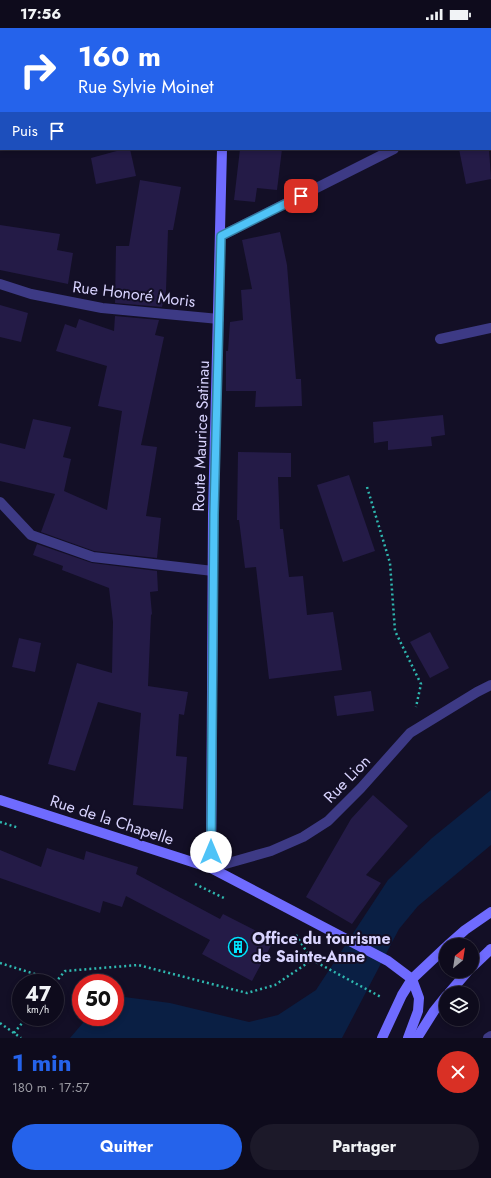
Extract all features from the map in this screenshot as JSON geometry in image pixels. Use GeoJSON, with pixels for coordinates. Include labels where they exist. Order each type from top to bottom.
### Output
{"type":"FeatureCollection","features":[{"type":"Feature","properties":{"kind":"main road","name":"Route Maurice Satinau"},"geometry":{"type":"LineString","coordinates":[[211,868],[213,571],[222,150]]}},
{"type":"Feature","properties":{"kind":"main road","name":"Rue de la Chapelle"},"geometry":{"type":"LineString","coordinates":[[0,800],[211,868],[333,930],[388,961],[412,978]]}},
{"type":"Feature","properties":{"kind":"main road"},"geometry":{"type":"LineString","coordinates":[[456,938],[491,912]]}},
{"type":"Feature","properties":{"kind":"main road"},"geometry":{"type":"LineString","coordinates":[[479,960],[491,949]]}},
{"type":"Feature","properties":{"kind":"main road"},"geometry":{"type":"LineString","coordinates":[[382,1038],[402,995],[412,978],[439,953]]}},
{"type":"Feature","properties":{"kind":"main road"},"geometry":{"type":"LineString","coordinates":[[408,1038],[418,1011],[419,998],[412,978]]}},
{"type":"Feature","properties":{"kind":"main road"},"geometry":{"type":"LineString","coordinates":[[455,986],[462,978]]}},
{"type":"Feature","properties":{"kind":"main road"},"geometry":{"type":"LineString","coordinates":[[417,1038],[439,1005]]}},
{"type":"Feature","properties":{"kind":"street"},"geometry":{"type":"LineString","coordinates":[[221,236],[392,150]]}},
{"type":"Feature","properties":{"kind":"street","name":"Rue Honoré Moris"},"geometry":{"type":"LineString","coordinates":[[0,284],[31,294],[102,308],[219,319]]}},
{"type":"Feature","properties":{"kind":"street"},"geometry":{"type":"LineString","coordinates":[[440,339],[491,328]]}},
{"type":"Feature","properties":{"kind":"street"},"geometry":{"type":"LineString","coordinates":[[0,502],[31,535],[93,557],[213,571]]}},
{"type":"Feature","properties":{"kind":"street","name":"Rue Lion"},"geometry":{"type":"LineString","coordinates":[[211,868],[271,851],[303,837],[328,821],[361,788],[410,733],[491,685]]}},
{"type":"Feature","properties":{"kind":"path"},"geometry":{"type":"LineString","coordinates":[[367,487],[390,563],[395,631],[421,684],[410,733]]}},
{"type":"Feature","properties":{"kind":"path"},"geometry":{"type":"LineString","coordinates":[[0,822],[22,829]]}},
{"type":"Feature","properties":{"kind":"path"},"geometry":{"type":"LineString","coordinates":[[190,882],[232,902]]}},
{"type":"Feature","properties":{"kind":"path"},"geometry":{"type":"LineString","coordinates":[[294,932],[312,960],[381,997]]}},
{"type":"Feature","properties":{"kind":"path"},"geometry":{"type":"LineString","coordinates":[[63,974],[65,971],[138,965],[246,993],[275,985],[312,960]]}},
{"type":"Feature","properties":{"kind":"path"},"geometry":{"type":"LineString","coordinates":[[0,963],[32,974]]}},
{"type":"Feature","properties":{"kind":"path"},"geometry":{"type":"LineString","coordinates":[[0,1023],[21,1038]]}},
{"type":"Feature","properties":{"kind":"path"},"geometry":{"type":"LineString","coordinates":[[14,1033],[20,1026]]}},
{"type":"Feature","properties":{"kind":"water"},"geometry":{"type":"Polygon","coordinates":[[[491,790],[491,845],[418,906],[399,929],[342,1038],[70,1038],[80,1026],[124,1026],[124,997],[170,1003],[249,1022],[278,1015],[316,990],[388,880],[432,838],[491,790]]]}},
{"type":"Feature","properties":{"kind":"building"},"geometry":{"type":"Polygon","coordinates":[[[120,150],[130,150],[136,176],[96,184],[91,158],[120,150]]]}},
{"type":"Feature","properties":{"kind":"building"},"geometry":{"type":"Polygon","coordinates":[[[240,150],[282,150],[277,190],[257,188],[255,202],[234,200],[240,150]]]}},
{"type":"Feature","properties":{"kind":"building"},"geometry":{"type":"Polygon","coordinates":[[[459,150],[489,150],[491,179],[466,184],[459,150]]]}},
{"type":"Feature","properties":{"kind":"building"},"geometry":{"type":"Polygon","coordinates":[[[140,180],[181,187],[173,230],[168,230],[166,291],[162,307],[115,303],[116,246],[129,246],[140,180]]]}},
{"type":"Feature","properties":{"kind":"building"},"geometry":{"type":"Polygon","coordinates":[[[0,225],[60,234],[57,250],[73,253],[68,284],[0,270],[0,225]]]}},
{"type":"Feature","properties":{"kind":"building"},"geometry":{"type":"Polygon","coordinates":[[[280,232],[287,265],[296,379],[301,379],[302,406],[255,407],[256,391],[226,391],[226,351],[228,351],[230,322],[243,320],[241,290],[252,289],[242,240],[280,232]]]}},
{"type":"Feature","properties":{"kind":"building"},"geometry":{"type":"Polygon","coordinates":[[[0,305],[28,313],[21,342],[0,337],[0,305]]]}},
{"type":"Feature","properties":{"kind":"building"},"geometry":{"type":"Polygon","coordinates":[[[115,316],[159,320],[155,335],[164,337],[141,445],[157,447],[146,516],[161,518],[157,558],[94,551],[41,532],[55,494],[0,481],[0,443],[25,449],[33,419],[71,427],[63,457],[71,459],[64,491],[107,510],[122,411],[98,406],[107,366],[56,351],[65,324],[76,328],[79,319],[114,331],[115,316]]]}},
{"type":"Feature","properties":{"kind":"building"},"geometry":{"type":"Polygon","coordinates":[[[443,415],[445,435],[431,437],[432,446],[388,450],[388,441],[374,443],[373,422],[443,415]]]}},
{"type":"Feature","properties":{"kind":"building"},"geometry":{"type":"Polygon","coordinates":[[[238,452],[291,453],[291,477],[278,477],[280,529],[283,529],[289,577],[303,576],[307,615],[333,612],[342,670],[269,679],[256,567],[245,568],[239,520],[237,520],[238,452]]]}},
{"type":"Feature","properties":{"kind":"building"},"geometry":{"type":"Polygon","coordinates":[[[349,475],[375,551],[343,562],[317,485],[349,475]]]}},
{"type":"Feature","properties":{"kind":"building"},"geometry":{"type":"Polygon","coordinates":[[[37,544],[92,563],[157,571],[158,591],[150,592],[152,614],[148,686],[188,692],[184,715],[179,714],[176,756],[187,757],[183,809],[133,805],[141,713],[98,702],[75,771],[48,764],[77,663],[112,673],[113,622],[109,588],[62,570],[63,566],[33,555],[37,544]]]}},
{"type":"Feature","properties":{"kind":"building"},"geometry":{"type":"Polygon","coordinates":[[[430,632],[449,668],[430,678],[410,642],[430,632]]]}},
{"type":"Feature","properties":{"kind":"building"},"geometry":{"type":"Polygon","coordinates":[[[19,638],[41,643],[35,672],[12,667],[19,638]]]}},
{"type":"Feature","properties":{"kind":"building"},"geometry":{"type":"Polygon","coordinates":[[[371,691],[374,711],[337,716],[334,696],[371,691]]]}},
{"type":"Feature","properties":{"kind":"building"},"geometry":{"type":"Polygon","coordinates":[[[373,795],[408,826],[366,875],[381,883],[352,924],[306,897],[351,819],[373,795]]]}},
{"type":"Feature","properties":{"kind":"building"},"geometry":{"type":"Polygon","coordinates":[[[47,848],[84,860],[86,851],[138,867],[136,874],[220,919],[223,914],[274,940],[252,981],[202,954],[210,940],[126,896],[122,907],[103,901],[100,913],[0,878],[0,850],[41,867],[47,848]]]}},
{"type":"Feature","properties":{"kind":"place","name":"Office du tourisme de Sainte-Anne"},"geometry":{"type":"Point","coordinates":[238,947]}},
{"type":"Feature","properties":{"kind":"route"},"geometry":{"type":"LineString","coordinates":[[211,852],[214,514],[221,236],[301,196]]}}]}
